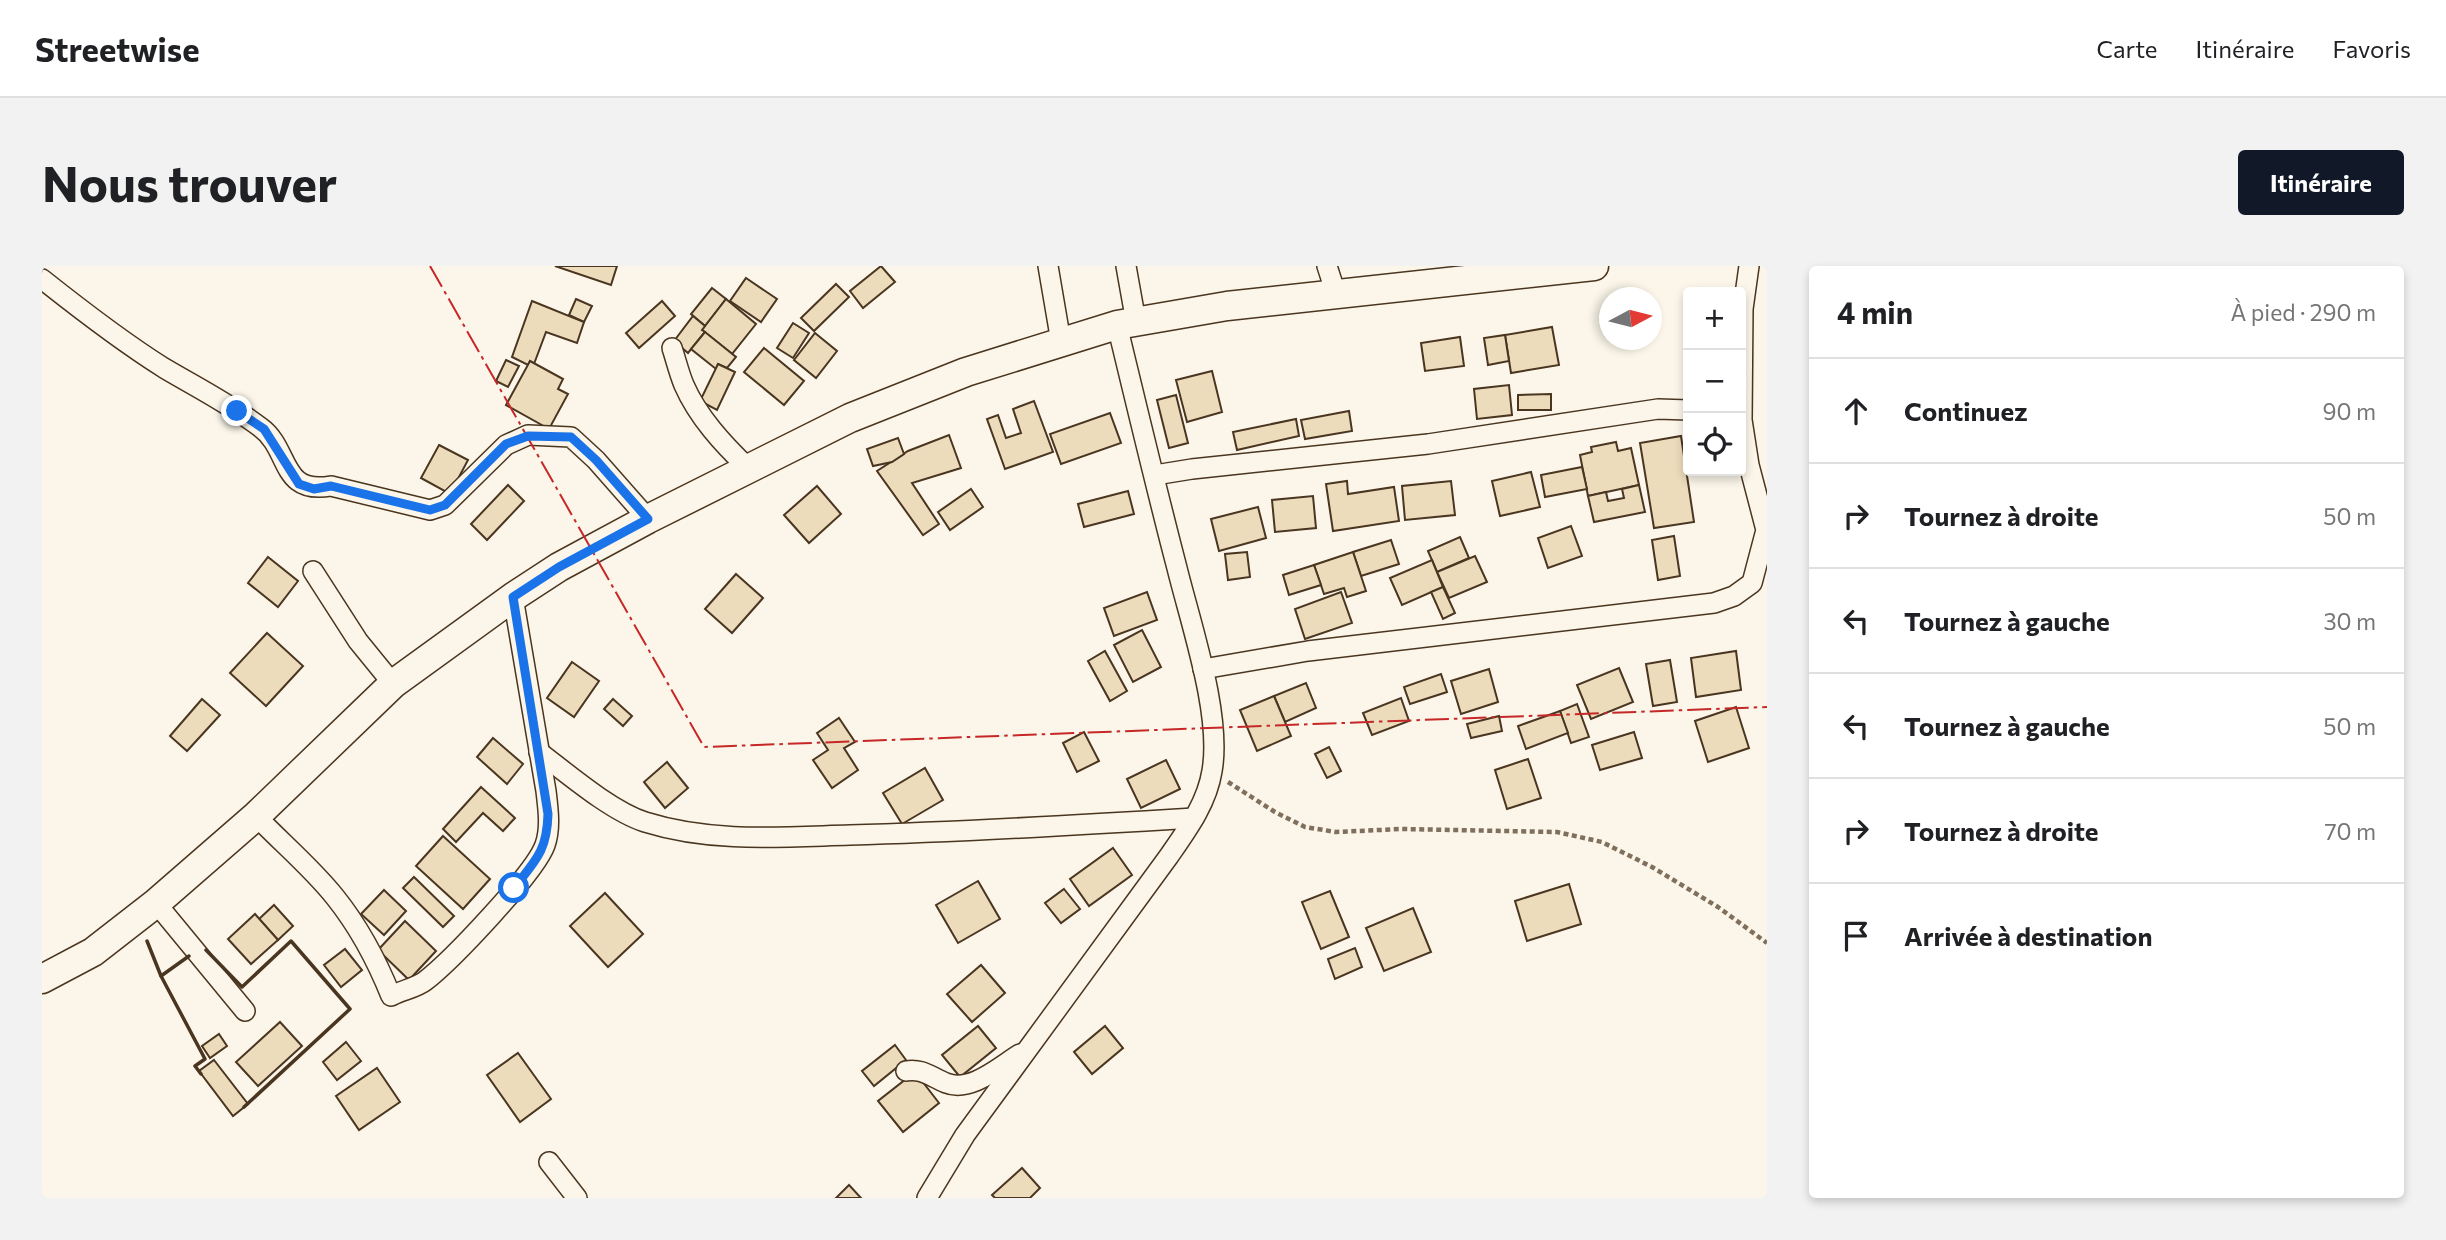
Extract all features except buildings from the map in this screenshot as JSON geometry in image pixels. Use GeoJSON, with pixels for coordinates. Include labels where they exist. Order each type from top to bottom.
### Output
{"type":"FeatureCollection","features":[{"type":"Feature","properties":{"kind":"main road"},"geometry":{"type":"LineString","coordinates":[[42,979],[93,952],[156,903],[256,816],[393,684],[513,597],[559,567],[648,519],[863,413],[966,372],[1127,324],[1227,306],[1594,266]]}},
{"type":"Feature","properties":{"kind":"street"},"geometry":{"type":"LineString","coordinates":[[1048,266],[1061,342]]}},
{"type":"Feature","properties":{"kind":"street"},"geometry":{"type":"LineString","coordinates":[[926,1198],[965,1135],[1169,856],[1205,798],[1212,773],[1215,747],[1203,669],[1155,475],[1127,324],[1126,266]]}},
{"type":"Feature","properties":{"kind":"street"},"geometry":{"type":"LineString","coordinates":[[1327,266],[1336,294]]}},
{"type":"Feature","properties":{"kind":"street"},"geometry":{"type":"LineString","coordinates":[[1742,413],[1743,309],[1749,266]]}},
{"type":"Feature","properties":{"kind":"street"},"geometry":{"type":"LineString","coordinates":[[42,279],[98,324],[264,429],[299,484],[314,489],[331,486],[430,510],[445,505],[506,444],[528,436],[571,437],[596,460],[648,519]]}},
{"type":"Feature","properties":{"kind":"street"},"geometry":{"type":"LineString","coordinates":[[672,348],[684,385],[703,417],[726,447],[748,468]]}},
{"type":"Feature","properties":{"kind":"street"},"geometry":{"type":"LineString","coordinates":[[1155,475],[1428,444],[1658,409],[1683,410]]}},
{"type":"Feature","properties":{"kind":"street"},"geometry":{"type":"LineString","coordinates":[[1203,669],[1308,651],[1714,603],[1734,596],[1752,583],[1766,530],[1746,446]]}},
{"type":"Feature","properties":{"kind":"street"},"geometry":{"type":"LineString","coordinates":[[313,571],[358,641],[393,684]]}},
{"type":"Feature","properties":{"kind":"street"},"geometry":{"type":"LineString","coordinates":[[256,816],[335,896],[363,936],[391,996],[423,983],[496,908],[541,853],[546,842],[548,814],[513,597]]}},
{"type":"Feature","properties":{"kind":"street"},"geometry":{"type":"LineString","coordinates":[[539,752],[591,792],[642,821],[685,833],[738,838],[889,834],[1194,818]]}},
{"type":"Feature","properties":{"kind":"street"},"geometry":{"type":"LineString","coordinates":[[156,903],[245,1010]]}},
{"type":"Feature","properties":{"kind":"street"},"geometry":{"type":"LineString","coordinates":[[905,1071],[921,1070],[949,1085],[961,1086],[973,1083],[1027,1050]]}},
{"type":"Feature","properties":{"kind":"street"},"geometry":{"type":"LineString","coordinates":[[549,1162],[577,1198]]}},
{"type":"Feature","properties":{"kind":"path"},"geometry":{"type":"LineString","coordinates":[[1212,773],[1305,827],[1336,832],[1401,829],[1557,832],[1602,842],[1652,867],[1707,900],[1767,943]]}},
{"type":"Feature","properties":{"kind":"wall"},"geometry":{"type":"LineString","coordinates":[[147,941],[161,976],[205,1059],[195,1066],[201,1074]]}},
{"type":"Feature","properties":{"kind":"wall"},"geometry":{"type":"LineString","coordinates":[[206,950],[242,987],[291,941],[350,1009],[244,1107]]}},
{"type":"Feature","properties":{"kind":"wall"},"geometry":{"type":"LineString","coordinates":[[161,976],[189,956]]}},
{"type":"Feature","properties":{"kind":"power"},"geometry":{"type":"LineString","coordinates":[[430,266],[704,747],[1767,707]]}},
{"type":"Feature","properties":{"kind":"route"},"geometry":{"type":"LineString","coordinates":[[237,411],[264,429],[299,484],[314,489],[331,486],[430,510],[445,505],[506,444],[528,436],[571,437],[596,460],[648,519],[559,567],[513,597],[548,814],[546,842],[541,853],[514,888]]}}]}
